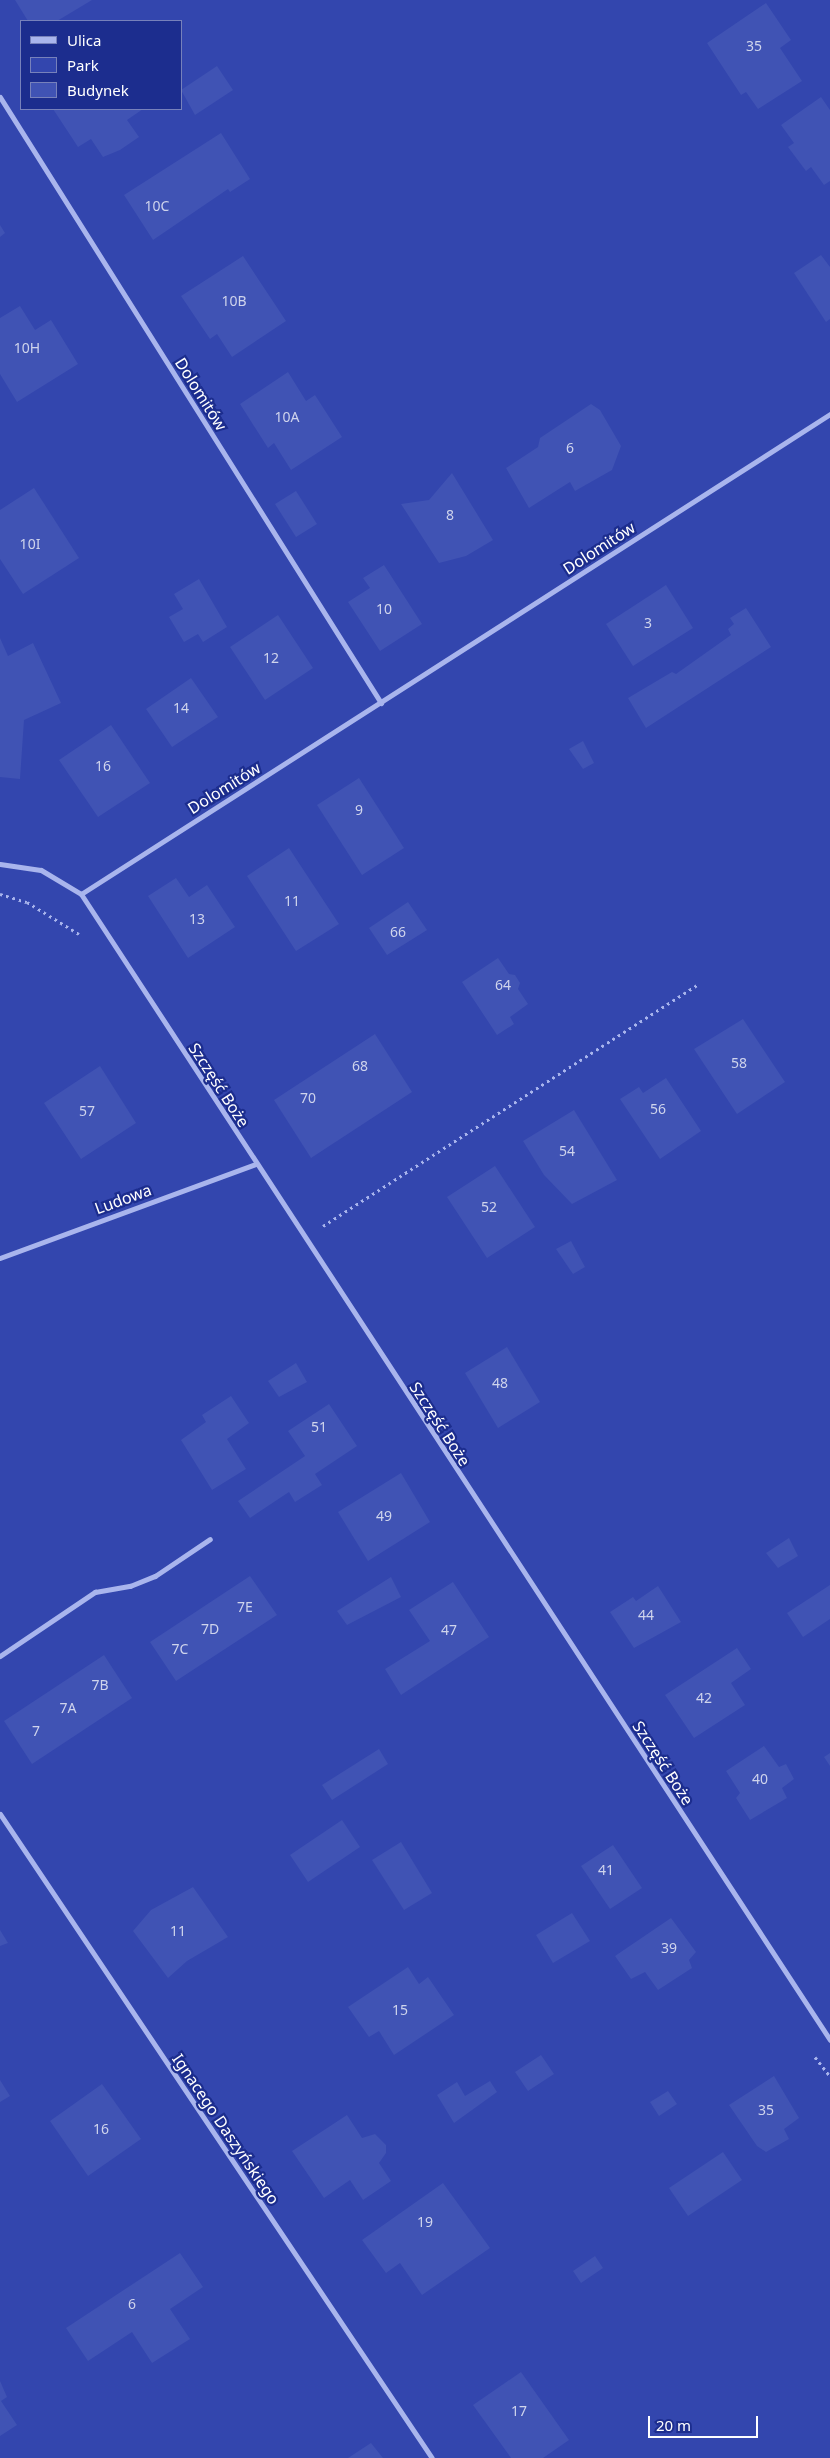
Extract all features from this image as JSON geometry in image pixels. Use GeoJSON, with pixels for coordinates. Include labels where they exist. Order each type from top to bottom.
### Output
{"type":"FeatureCollection","features":[{"type":"Feature","properties":{"kind":"street","name":"Dolomitów"},"geometry":{"type":"LineString","coordinates":[[0,97],[381,703]]}},
{"type":"Feature","properties":{"kind":"street","name":"Dolomitów"},"geometry":{"type":"LineString","coordinates":[[81,894],[830,414]]}},
{"type":"Feature","properties":{"kind":"street","name":"Szczęść Boże"},"geometry":{"type":"LineString","coordinates":[[0,864],[41,870],[81,894],[304,1239],[830,2040]]}},
{"type":"Feature","properties":{"kind":"street","name":"Ludowa"},"geometry":{"type":"LineString","coordinates":[[0,1258],[255,1164]]}},
{"type":"Feature","properties":{"kind":"street"},"geometry":{"type":"LineString","coordinates":[[0,1656],[95,1592],[130,1586],[155,1576],[210,1539]]}},
{"type":"Feature","properties":{"kind":"street","name":"Ignacego Daszyńskiego"},"geometry":{"type":"LineString","coordinates":[[0,1814],[432,2458]]}},
{"type":"Feature","properties":{"kind":"path"},"geometry":{"type":"LineString","coordinates":[[304,1239],[698,984]]}},
{"type":"Feature","properties":{"kind":"green space"},"geometry":{"type":"Polygon","coordinates":[[[0,0],[830,0],[830,2458],[0,2458],[0,0]]]}},
{"type":"Feature","properties":{"kind":"building"},"geometry":{"type":"Polygon","coordinates":[[[15,0],[92,0],[59,20],[27,20],[15,0]]]}},
{"type":"Feature","properties":{"kind":"building"},"geometry":{"type":"Polygon","coordinates":[[[766,3],[791,40],[780,48],[802,81],[758,109],[746,92],[741,95],[707,43],[766,3]]]}},
{"type":"Feature","properties":{"kind":"building"},"geometry":{"type":"Polygon","coordinates":[[[217,66],[233,90],[195,115],[182,89],[217,66]]]}},
{"type":"Feature","properties":{"kind":"building"},"geometry":{"type":"Polygon","coordinates":[[[821,97],[830,110],[830,181],[824,185],[811,167],[806,171],[788,147],[794,143],[781,125],[821,97]]]}},
{"type":"Feature","properties":{"kind":"building"},"geometry":{"type":"Polygon","coordinates":[[[54,110],[142,110],[127,120],[139,137],[120,150],[103,157],[91,139],[78,147],[54,110]]]}},
{"type":"Feature","properties":{"kind":"building"},"geometry":{"type":"Polygon","coordinates":[[[221,133],[250,179],[230,192],[228,189],[153,240],[124,195],[221,133]]]}},
{"type":"Feature","properties":{"kind":"building"},"geometry":{"type":"Polygon","coordinates":[[[0,225],[5,233],[0,237],[0,225]]]}},
{"type":"Feature","properties":{"kind":"building"},"geometry":{"type":"Polygon","coordinates":[[[821,255],[830,267],[830,319],[826,322],[794,273],[821,255]]]}},
{"type":"Feature","properties":{"kind":"building"},"geometry":{"type":"Polygon","coordinates":[[[243,256],[286,321],[232,357],[217,334],[210,339],[181,296],[243,256]]]}},
{"type":"Feature","properties":{"kind":"building"},"geometry":{"type":"Polygon","coordinates":[[[20,306],[35,330],[51,320],[78,364],[17,402],[0,374],[0,318],[20,306]]]}},
{"type":"Feature","properties":{"kind":"building"},"geometry":{"type":"Polygon","coordinates":[[[288,372],[306,401],[315,395],[342,437],[291,470],[274,443],[268,448],[240,404],[288,372]]]}},
{"type":"Feature","properties":{"kind":"building"},"geometry":{"type":"Polygon","coordinates":[[[591,404],[600,410],[621,446],[612,470],[575,491],[570,482],[529,508],[506,468],[538,447],[540,438],[591,404]]]}},
{"type":"Feature","properties":{"kind":"building"},"geometry":{"type":"Polygon","coordinates":[[[452,473],[493,540],[466,556],[439,563],[401,504],[429,500],[452,473]]]}},
{"type":"Feature","properties":{"kind":"building"},"geometry":{"type":"Polygon","coordinates":[[[34,488],[79,558],[23,594],[0,559],[0,510],[34,488]]]}},
{"type":"Feature","properties":{"kind":"building"},"geometry":{"type":"Polygon","coordinates":[[[296,491],[317,524],[296,537],[275,504],[296,491]]]}},
{"type":"Feature","properties":{"kind":"building"},"geometry":{"type":"Polygon","coordinates":[[[384,565],[422,624],[380,651],[348,602],[370,588],[363,578],[384,565]]]}},
{"type":"Feature","properties":{"kind":"building"},"geometry":{"type":"Polygon","coordinates":[[[199,579],[227,627],[203,642],[198,634],[184,642],[169,617],[183,609],[174,594],[199,579]]]}},
{"type":"Feature","properties":{"kind":"building"},"geometry":{"type":"Polygon","coordinates":[[[666,585],[693,628],[633,666],[606,624],[666,585]]]}},
{"type":"Feature","properties":{"kind":"building"},"geometry":{"type":"Polygon","coordinates":[[[746,608],[771,647],[646,728],[628,698],[672,672],[676,674],[731,635],[728,629],[734,624],[730,618],[746,608]]]}},
{"type":"Feature","properties":{"kind":"building"},"geometry":{"type":"Polygon","coordinates":[[[278,615],[313,668],[265,700],[230,647],[278,615]]]}},
{"type":"Feature","properties":{"kind":"building"},"geometry":{"type":"Polygon","coordinates":[[[0,638],[8,656],[33,643],[61,703],[24,720],[20,779],[0,777],[0,638]]]}},
{"type":"Feature","properties":{"kind":"building"},"geometry":{"type":"Polygon","coordinates":[[[191,678],[218,717],[172,747],[146,709],[191,678]]]}},
{"type":"Feature","properties":{"kind":"building"},"geometry":{"type":"Polygon","coordinates":[[[111,725],[150,783],[98,817],[59,760],[111,725]]]}},
{"type":"Feature","properties":{"kind":"building"},"geometry":{"type":"Polygon","coordinates":[[[583,741],[594,763],[583,769],[569,749],[583,741]]]}},
{"type":"Feature","properties":{"kind":"building"},"geometry":{"type":"Polygon","coordinates":[[[359,778],[404,848],[362,875],[317,805],[359,778]]]}},
{"type":"Feature","properties":{"kind":"building"},"geometry":{"type":"Polygon","coordinates":[[[289,848],[339,924],[296,951],[247,876],[289,848]]]}},
{"type":"Feature","properties":{"kind":"building"},"geometry":{"type":"Polygon","coordinates":[[[176,878],[189,897],[207,885],[235,927],[188,958],[148,896],[176,878]]]}},
{"type":"Feature","properties":{"kind":"building"},"geometry":{"type":"Polygon","coordinates":[[[408,902],[427,930],[387,955],[369,928],[408,902]]]}},
{"type":"Feature","properties":{"kind":"building"},"geometry":{"type":"Polygon","coordinates":[[[498,958],[509,974],[515,975],[520,983],[518,989],[528,1004],[510,1017],[514,1024],[497,1035],[462,982],[498,958]]]}},
{"type":"Feature","properties":{"kind":"building"},"geometry":{"type":"Polygon","coordinates":[[[743,1019],[785,1082],[737,1114],[694,1049],[743,1019]]]}},
{"type":"Feature","properties":{"kind":"building"},"geometry":{"type":"Polygon","coordinates":[[[375,1034],[412,1092],[311,1158],[274,1100],[375,1034]]]}},
{"type":"Feature","properties":{"kind":"building"},"geometry":{"type":"Polygon","coordinates":[[[100,1066],[136,1123],[81,1159],[44,1103],[100,1066]]]}},
{"type":"Feature","properties":{"kind":"building"},"geometry":{"type":"Polygon","coordinates":[[[666,1078],[701,1131],[660,1159],[620,1099],[639,1087],[643,1093],[666,1078]]]}},
{"type":"Feature","properties":{"kind":"building"},"geometry":{"type":"Polygon","coordinates":[[[574,1110],[617,1180],[572,1204],[544,1175],[523,1141],[574,1110]]]}},
{"type":"Feature","properties":{"kind":"building"},"geometry":{"type":"Polygon","coordinates":[[[495,1166],[535,1227],[487,1258],[447,1197],[495,1166]]]}},
{"type":"Feature","properties":{"kind":"building"},"geometry":{"type":"Polygon","coordinates":[[[571,1241],[585,1267],[573,1274],[556,1249],[571,1241]]]}},
{"type":"Feature","properties":{"kind":"building"},"geometry":{"type":"Polygon","coordinates":[[[507,1347],[540,1402],[498,1428],[465,1373],[507,1347]]]}},
{"type":"Feature","properties":{"kind":"building"},"geometry":{"type":"Polygon","coordinates":[[[296,1363],[307,1382],[279,1397],[268,1381],[296,1363]]]}},
{"type":"Feature","properties":{"kind":"building"},"geometry":{"type":"Polygon","coordinates":[[[231,1396],[249,1423],[227,1439],[246,1469],[212,1490],[181,1440],[206,1422],[202,1415],[231,1396]]]}},
{"type":"Feature","properties":{"kind":"building"},"geometry":{"type":"Polygon","coordinates":[[[329,1404],[357,1446],[315,1474],[322,1485],[295,1502],[289,1492],[250,1518],[238,1501],[305,1456],[288,1431],[329,1404]]]}},
{"type":"Feature","properties":{"kind":"building"},"geometry":{"type":"Polygon","coordinates":[[[401,1473],[430,1522],[368,1561],[338,1512],[401,1473]]]}},
{"type":"Feature","properties":{"kind":"building"},"geometry":{"type":"Polygon","coordinates":[[[789,1538],[798,1556],[778,1568],[766,1553],[789,1538]]]}},
{"type":"Feature","properties":{"kind":"building"},"geometry":{"type":"Polygon","coordinates":[[[250,1576],[277,1615],[176,1681],[150,1642],[250,1576]]]}},
{"type":"Feature","properties":{"kind":"building"},"geometry":{"type":"Polygon","coordinates":[[[391,1577],[401,1597],[347,1625],[337,1611],[391,1577]]]}},
{"type":"Feature","properties":{"kind":"building"},"geometry":{"type":"Polygon","coordinates":[[[453,1582],[489,1637],[401,1695],[385,1669],[430,1641],[409,1610],[453,1582]]]}},
{"type":"Feature","properties":{"kind":"building"},"geometry":{"type":"Polygon","coordinates":[[[830,1585],[830,1619],[803,1637],[787,1613],[830,1585]]]}},
{"type":"Feature","properties":{"kind":"building"},"geometry":{"type":"Polygon","coordinates":[[[658,1586],[681,1622],[634,1648],[610,1612],[633,1597],[636,1601],[658,1586]]]}},
{"type":"Feature","properties":{"kind":"building"},"geometry":{"type":"Polygon","coordinates":[[[737,1648],[751,1669],[731,1683],[745,1705],[694,1738],[665,1695],[737,1648]]]}},
{"type":"Feature","properties":{"kind":"building"},"geometry":{"type":"Polygon","coordinates":[[[104,1655],[132,1698],[32,1764],[4,1721],[104,1655]]]}},
{"type":"Feature","properties":{"kind":"building"},"geometry":{"type":"Polygon","coordinates":[[[764,1746],[779,1767],[786,1764],[794,1779],[782,1788],[787,1798],[750,1820],[736,1798],[740,1793],[726,1771],[764,1746]]]}},
{"type":"Feature","properties":{"kind":"building"},"geometry":{"type":"Polygon","coordinates":[[[379,1749],[388,1764],[332,1800],[322,1785],[379,1749]]]}},
{"type":"Feature","properties":{"kind":"building"},"geometry":{"type":"Polygon","coordinates":[[[830,1753],[830,1766],[824,1757],[830,1753]]]}},
{"type":"Feature","properties":{"kind":"building"},"geometry":{"type":"Polygon","coordinates":[[[342,1820],[360,1847],[308,1882],[290,1855],[342,1820]]]}},
{"type":"Feature","properties":{"kind":"building"},"geometry":{"type":"Polygon","coordinates":[[[401,1842],[432,1893],[404,1910],[372,1860],[401,1842]]]}},
{"type":"Feature","properties":{"kind":"building"},"geometry":{"type":"Polygon","coordinates":[[[613,1845],[642,1888],[610,1909],[581,1866],[613,1845]]]}},
{"type":"Feature","properties":{"kind":"building"},"geometry":{"type":"Polygon","coordinates":[[[193,1887],[228,1937],[187,1961],[168,1978],[133,1931],[151,1910],[193,1887]]]}},
{"type":"Feature","properties":{"kind":"building"},"geometry":{"type":"Polygon","coordinates":[[[572,1913],[590,1941],[553,1963],[536,1935],[572,1913]]]}},
{"type":"Feature","properties":{"kind":"building"},"geometry":{"type":"Polygon","coordinates":[[[671,1918],[696,1952],[689,1960],[692,1968],[658,1990],[645,1972],[631,1979],[615,1956],[671,1918]]]}},
{"type":"Feature","properties":{"kind":"building"},"geometry":{"type":"Polygon","coordinates":[[[0,1930],[8,1943],[0,1946],[0,1930]]]}},
{"type":"Feature","properties":{"kind":"building"},"geometry":{"type":"Polygon","coordinates":[[[408,1967],[419,1984],[428,1977],[454,2015],[394,2055],[379,2031],[369,2037],[348,2007],[408,1967]]]}},
{"type":"Feature","properties":{"kind":"building"},"geometry":{"type":"Polygon","coordinates":[[[541,2055],[554,2074],[528,2091],[515,2072],[541,2055]]]}},
{"type":"Feature","properties":{"kind":"building"},"geometry":{"type":"Polygon","coordinates":[[[774,2076],[799,2118],[784,2129],[789,2139],[766,2152],[757,2146],[729,2105],[774,2076]]]}},
{"type":"Feature","properties":{"kind":"building"},"geometry":{"type":"Polygon","coordinates":[[[0,2080],[10,2096],[0,2102],[0,2080]]]}},
{"type":"Feature","properties":{"kind":"building"},"geometry":{"type":"Polygon","coordinates":[[[490,2081],[497,2092],[454,2123],[437,2095],[457,2082],[465,2096],[490,2081]]]}},
{"type":"Feature","properties":{"kind":"building"},"geometry":{"type":"Polygon","coordinates":[[[102,2084],[141,2139],[88,2176],[50,2121],[102,2084]]]}},
{"type":"Feature","properties":{"kind":"building"},"geometry":{"type":"Polygon","coordinates":[[[668,2091],[677,2104],[659,2116],[650,2102],[668,2091]]]}},
{"type":"Feature","properties":{"kind":"building"},"geometry":{"type":"Polygon","coordinates":[[[347,2115],[362,2138],[375,2134],[386,2145],[386,2153],[379,2163],[391,2181],[363,2200],[350,2180],[324,2198],[292,2151],[347,2115]]]}},
{"type":"Feature","properties":{"kind":"building"},"geometry":{"type":"Polygon","coordinates":[[[723,2152],[742,2180],[688,2216],[669,2188],[723,2152]]]}},
{"type":"Feature","properties":{"kind":"building"},"geometry":{"type":"Polygon","coordinates":[[[443,2183],[490,2248],[422,2295],[400,2263],[386,2273],[362,2240],[443,2183]]]}},
{"type":"Feature","properties":{"kind":"building"},"geometry":{"type":"Polygon","coordinates":[[[180,2253],[203,2287],[170,2309],[190,2339],[152,2363],[132,2332],[88,2361],[66,2328],[180,2253]]]}},
{"type":"Feature","properties":{"kind":"building"},"geometry":{"type":"Polygon","coordinates":[[[595,2256],[603,2268],[581,2283],[573,2271],[595,2256]]]}},
{"type":"Feature","properties":{"kind":"building"},"geometry":{"type":"Polygon","coordinates":[[[521,2372],[569,2440],[543,2458],[511,2458],[473,2405],[521,2372]]]}},
{"type":"Feature","properties":{"kind":"building"},"geometry":{"type":"Polygon","coordinates":[[[0,2381],[7,2397],[1,2401],[17,2425],[0,2436],[0,2381]]]}},
{"type":"Feature","properties":{"kind":"building"},"geometry":{"type":"Polygon","coordinates":[[[371,2443],[383,2458],[348,2458],[371,2443]]]}}]}
